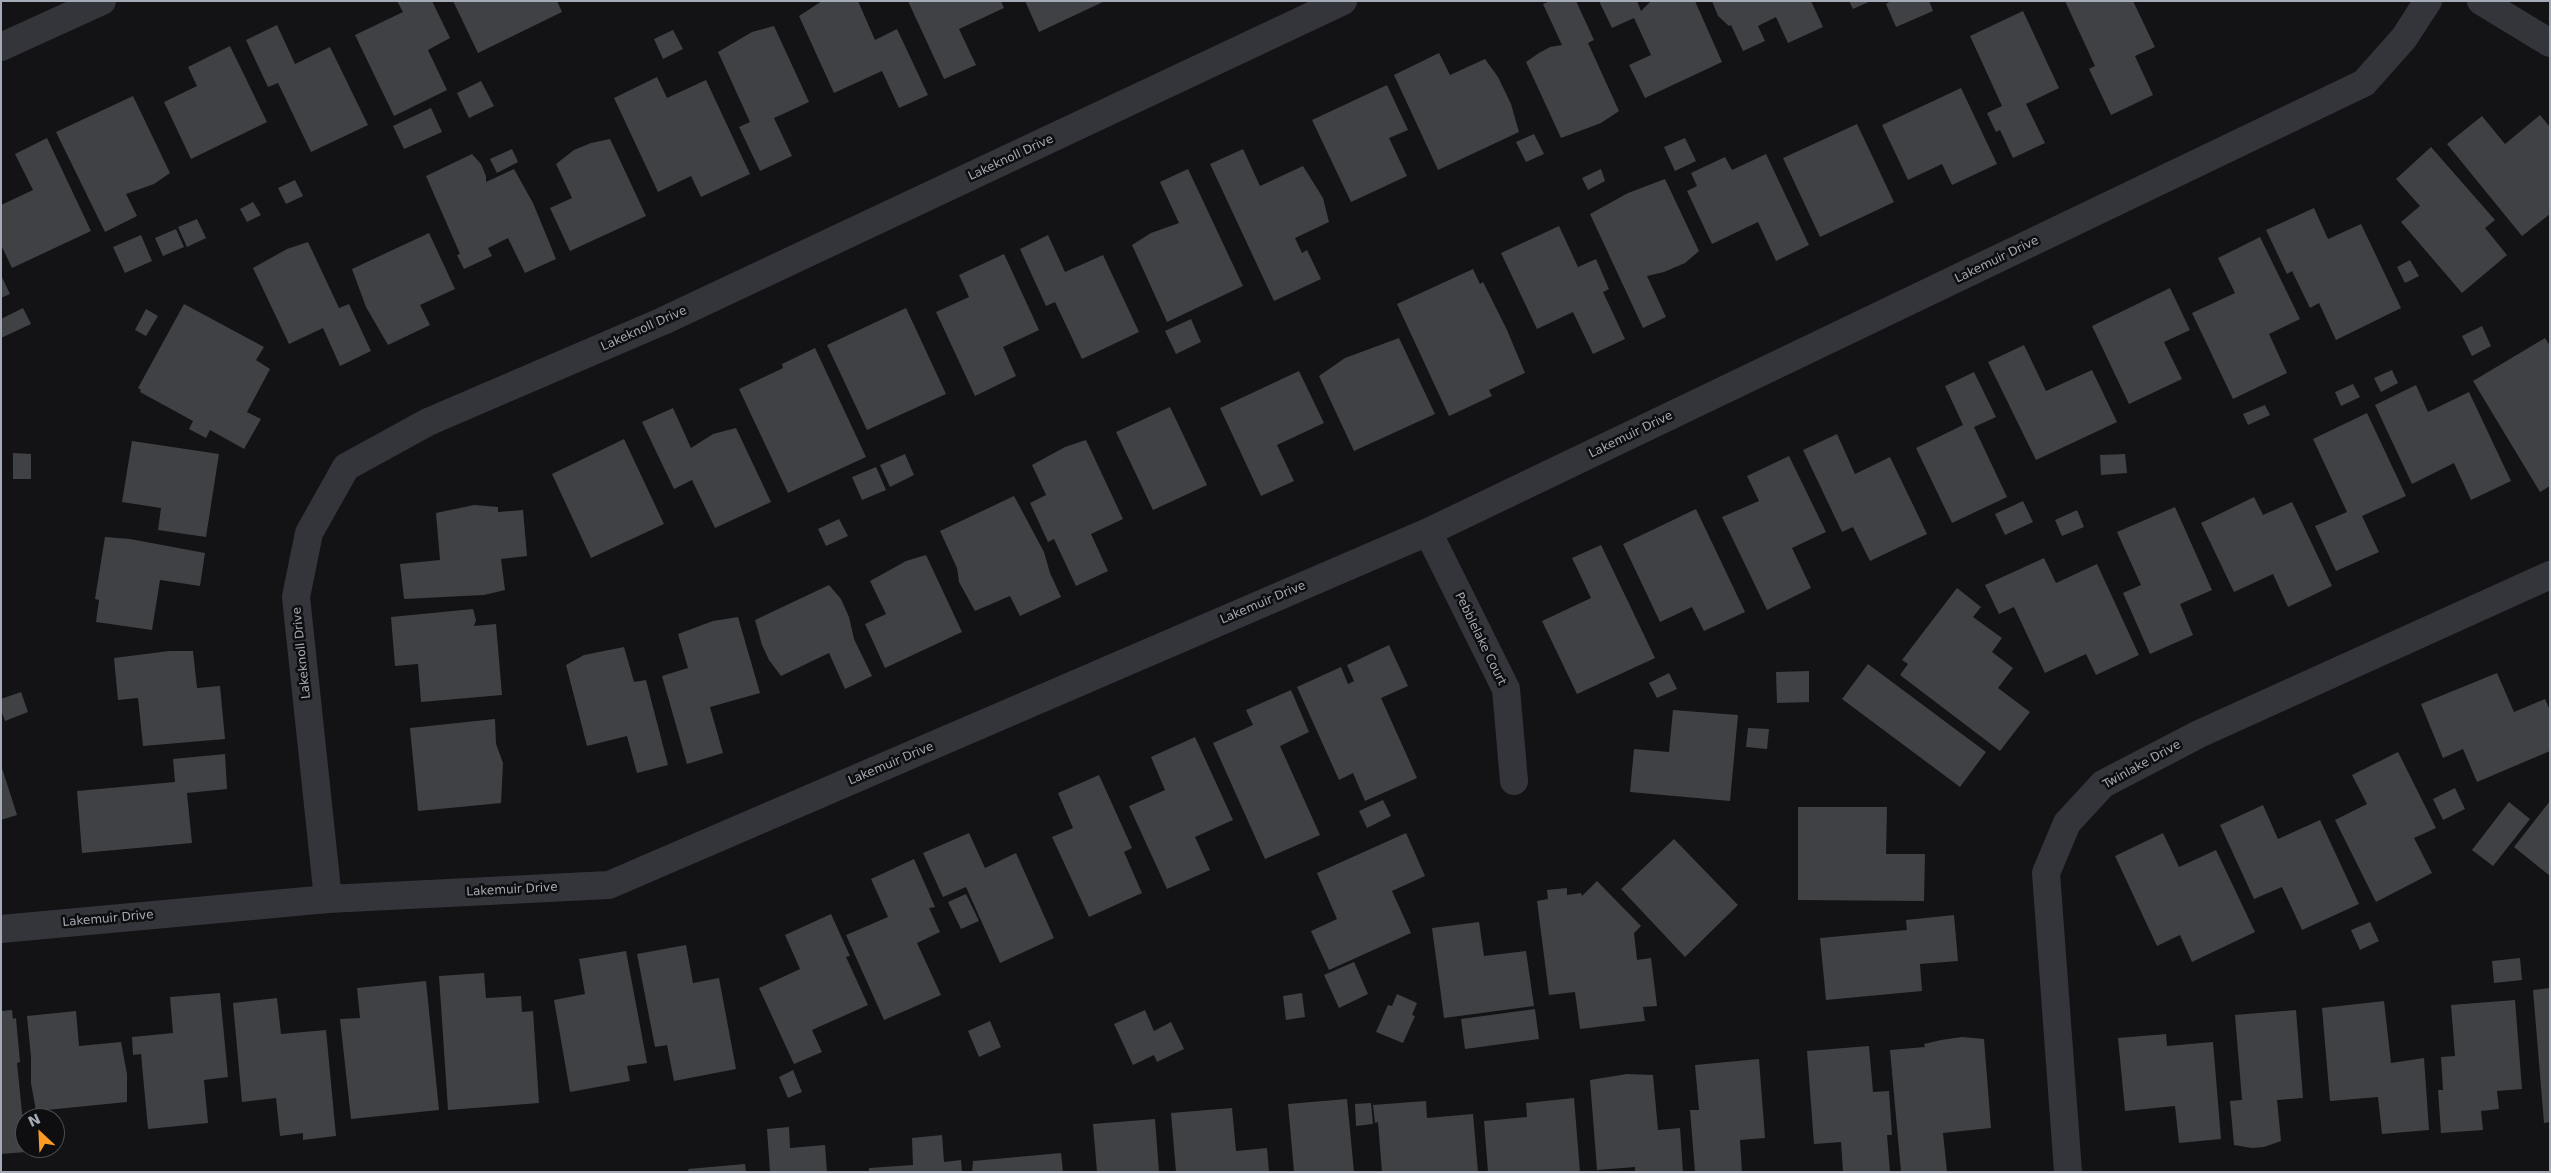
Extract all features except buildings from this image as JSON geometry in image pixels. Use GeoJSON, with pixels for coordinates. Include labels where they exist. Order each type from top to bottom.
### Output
{"type":"FeatureCollection","features":[{"type":"Feature","properties":{"kind":"street"},"geometry":{"type":"LineString","coordinates":[[1,47],[102,1]]}},
{"type":"Feature","properties":{"kind":"street","name":"Lakeknoll Drive"},"geometry":{"type":"LineString","coordinates":[[328,899],[296,597],[309,533],[346,467],[428,422],[663,321],[1343,1]]}},
{"type":"Feature","properties":{"kind":"street","name":"Lakemuir Drive"},"geometry":{"type":"LineString","coordinates":[[1,930],[328,899],[609,885],[1428,532],[2364,83],[2404,38],[2428,1]]}},
{"type":"Feature","properties":{"kind":"street"},"geometry":{"type":"LineString","coordinates":[[2481,1],[2550,43]]}},
{"type":"Feature","properties":{"kind":"street","name":"Pebblelake Court"},"geometry":{"type":"LineString","coordinates":[[1428,532],[1506,690],[1514,781]]}},
{"type":"Feature","properties":{"kind":"street","name":"Twinlake Drive"},"geometry":{"type":"LineString","coordinates":[[2068,1172],[2046,873],[2067,823],[2103,784],[2199,734],[2550,576]]}}]}
